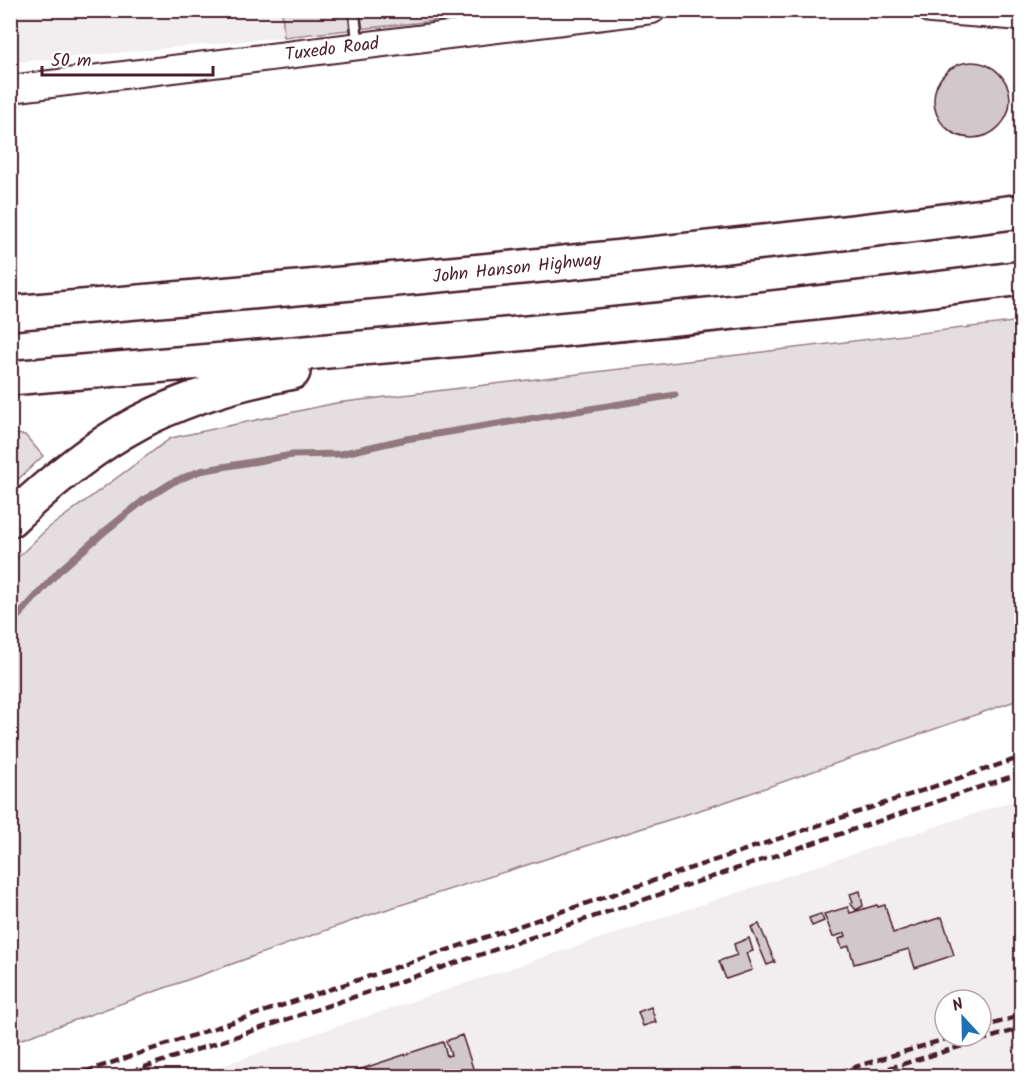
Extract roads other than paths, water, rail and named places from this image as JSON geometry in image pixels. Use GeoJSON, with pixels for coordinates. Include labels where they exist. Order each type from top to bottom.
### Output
{"type":"FeatureCollection","features":[{"type":"Feature","properties":{"kind":"highway","name":"John Hanson Highway"},"geometry":{"type":"LineString","coordinates":[[10,313],[580,263],[827,236],[1022,211]]}},
{"type":"Feature","properties":{"kind":"highway"},"geometry":{"type":"LineString","coordinates":[[10,378],[468,339],[778,309],[1022,279]]}},
{"type":"Feature","properties":{"kind":"highway"},"geometry":{"type":"LineString","coordinates":[[10,520],[58,476],[96,447],[148,416],[181,401],[265,377],[468,339]]}},
{"type":"Feature","properties":{"kind":"main road","name":"Tuxedo Road"},"geometry":{"type":"LineString","coordinates":[[11,83],[359,47],[652,10]]}},
{"type":"Feature","properties":{"kind":"main road"},"geometry":{"type":"LineString","coordinates":[[931,10],[1022,17]]}},
{"type":"Feature","properties":{"kind":"lane"},"geometry":{"type":"LineString","coordinates":[[354,10],[359,47]]}},
{"type":"Feature","properties":{"kind":"waterway"},"geometry":{"type":"LineString","coordinates":[[10,625],[59,571],[104,532],[144,500],[173,482],[200,471],[292,455],[340,454],[406,439],[675,395]]}},
{"type":"Feature","properties":{"kind":"railway"},"geometry":{"type":"LineString","coordinates":[[72,1076],[1022,757]]}},
{"type":"Feature","properties":{"kind":"railway"},"geometry":{"type":"LineString","coordinates":[[118,1076],[1022,773]]}},
{"type":"Feature","properties":{"kind":"railway"},"geometry":{"type":"LineString","coordinates":[[993,1024],[1022,1015]]}},
{"type":"Feature","properties":{"kind":"railway"},"geometry":{"type":"LineString","coordinates":[[863,1076],[1022,1028]]}},
{"type":"Feature","properties":{"kind":"railway"},"geometry":{"type":"LineString","coordinates":[[826,1076],[933,1043]]}}]}
